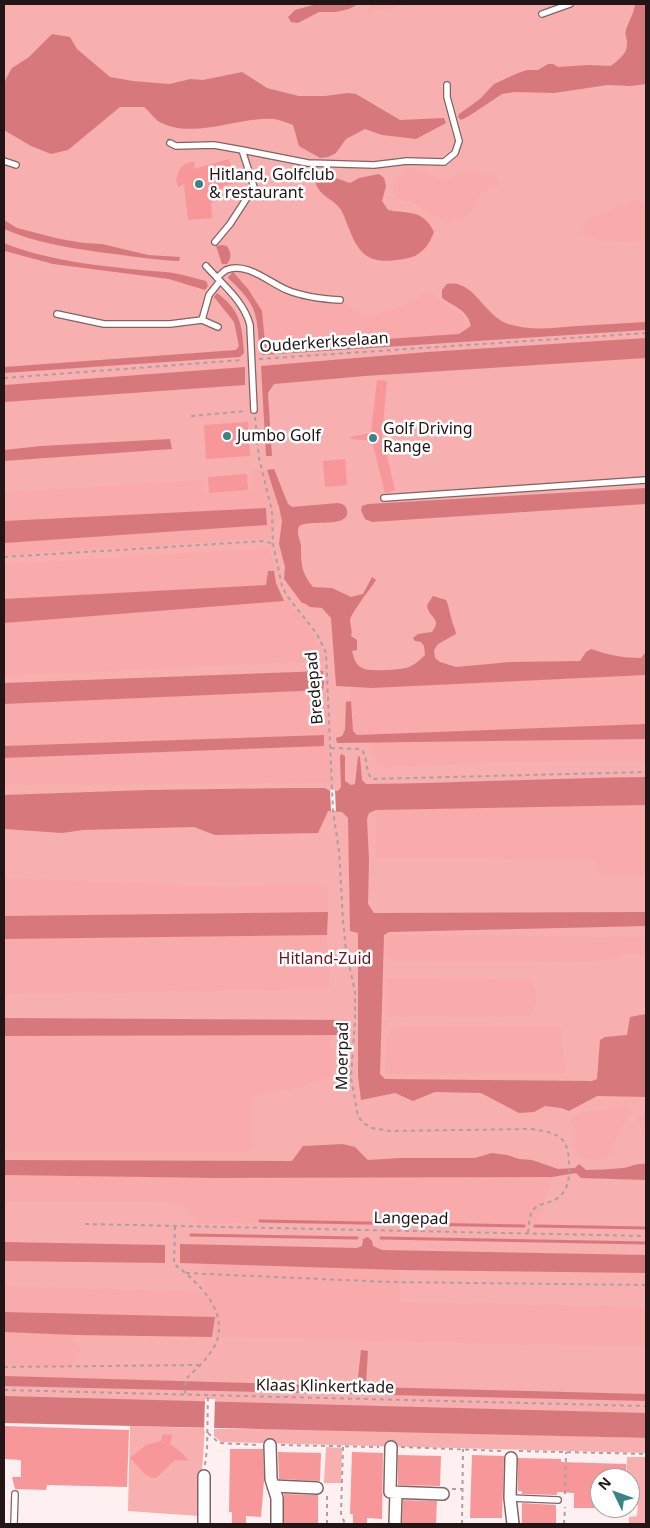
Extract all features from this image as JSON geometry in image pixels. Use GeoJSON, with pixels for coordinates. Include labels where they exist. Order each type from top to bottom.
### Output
{"type":"FeatureCollection","features":[{"type":"Feature","properties":{"kind":"street"},"geometry":{"type":"LineString","coordinates":[[270,1445],[271,1479],[276,1498],[277,1524]]}},
{"type":"Feature","properties":{"kind":"street"},"geometry":{"type":"LineString","coordinates":[[391,1447],[390,1492],[443,1494]]}},
{"type":"Feature","properties":{"kind":"street"},"geometry":{"type":"LineString","coordinates":[[510,1453],[510,1498],[513,1524]]}},
{"type":"Feature","properties":{"kind":"street"},"geometry":{"type":"LineString","coordinates":[[204,1476],[204,1524]]}},
{"type":"Feature","properties":{"kind":"street"},"geometry":{"type":"LineString","coordinates":[[273,1486],[318,1488]]}},
{"type":"Feature","properties":{"kind":"street"},"geometry":{"type":"LineString","coordinates":[[395,1524],[396,1493]]}},
{"type":"Feature","properties":{"kind":"lane"},"geometry":{"type":"LineString","coordinates":[[542,14],[570,4]]}},
{"type":"Feature","properties":{"kind":"lane"},"geometry":{"type":"LineString","coordinates":[[170,143],[176,146],[214,145],[308,163],[374,165],[407,161],[444,162],[455,154],[459,141],[447,97],[447,85]]}},
{"type":"Feature","properties":{"kind":"lane"},"geometry":{"type":"LineString","coordinates":[[215,242],[230,224],[254,187],[242,150]]}},
{"type":"Feature","properties":{"kind":"lane"},"geometry":{"type":"LineString","coordinates":[[4,161],[16,165]]}},
{"type":"Feature","properties":{"kind":"lane"},"geometry":{"type":"LineString","coordinates":[[206,266],[236,298],[247,314],[250,326],[254,410]]}},
{"type":"Feature","properties":{"kind":"lane"},"geometry":{"type":"LineString","coordinates":[[202,320],[209,295],[218,279],[226,270],[243,268],[264,277],[285,290],[308,298],[340,300]]}},
{"type":"Feature","properties":{"kind":"lane"},"geometry":{"type":"LineString","coordinates":[[57,314],[104,324],[170,324],[202,320],[218,327]]}},
{"type":"Feature","properties":{"kind":"lane"},"geometry":{"type":"LineString","coordinates":[[384,498],[646,480]]}},
{"type":"Feature","properties":{"kind":"lane"},"geometry":{"type":"LineString","coordinates":[[14,1524],[15,1494]]}},
{"type":"Feature","properties":{"kind":"lane"},"geometry":{"type":"LineString","coordinates":[[510,1498],[558,1500]]}},
{"type":"Feature","properties":{"kind":"path","name":"Ouderkerkselaan"},"geometry":{"type":"LineString","coordinates":[[4,378],[646,333]]}},
{"type":"Feature","properties":{"kind":"path"},"geometry":{"type":"LineString","coordinates":[[191,416],[254,410]]}},
{"type":"Feature","properties":{"kind":"path","name":"Bredepad"},"geometry":{"type":"LineString","coordinates":[[254,410],[259,458],[272,510],[273,544],[282,586],[287,596],[317,634],[326,653],[331,748]]}},
{"type":"Feature","properties":{"kind":"path"},"geometry":{"type":"LineString","coordinates":[[4,557],[265,541],[273,544]]}},
{"type":"Feature","properties":{"kind":"path"},"geometry":{"type":"LineString","coordinates":[[331,748],[361,750],[366,754],[368,774],[372,779],[646,772]]}},
{"type":"Feature","properties":{"kind":"path","name":"Moerpad"},"geometry":{"type":"LineString","coordinates":[[331,748],[333,811],[339,851],[342,920],[355,992],[351,1078],[358,1116],[372,1128],[390,1131],[510,1129],[543,1131],[557,1135],[569,1152],[569,1176],[566,1188],[561,1196],[554,1201],[536,1206],[531,1213],[528,1233]]}},
{"type":"Feature","properties":{"kind":"path","name":"Langepad"},"geometry":{"type":"LineString","coordinates":[[86,1224],[646,1236]]}},
{"type":"Feature","properties":{"kind":"path"},"geometry":{"type":"LineString","coordinates":[[175,1226],[174,1264],[186,1273],[210,1300],[218,1313],[219,1320],[216,1343],[200,1365],[186,1379],[185,1395]]}},
{"type":"Feature","properties":{"kind":"path"},"geometry":{"type":"LineString","coordinates":[[186,1273],[388,1282],[646,1285]]}},
{"type":"Feature","properties":{"kind":"path"},"geometry":{"type":"LineString","coordinates":[[4,1367],[200,1365]]}},
{"type":"Feature","properties":{"kind":"path","name":"Klaas Klinkertkade"},"geometry":{"type":"LineString","coordinates":[[4,1390],[646,1406]]}},
{"type":"Feature","properties":{"kind":"path"},"geometry":{"type":"LineString","coordinates":[[204,1476],[208,1433],[208,1396]]}},
{"type":"Feature","properties":{"kind":"path"},"geometry":{"type":"LineString","coordinates":[[208,1433],[220,1443],[463,1449],[510,1453],[646,1454]]}},
{"type":"Feature","properties":{"kind":"path"},"geometry":{"type":"LineString","coordinates":[[343,1446],[341,1513],[345,1524]]}},
{"type":"Feature","properties":{"kind":"path"},"geometry":{"type":"LineString","coordinates":[[462,1524],[463,1449]]}},
{"type":"Feature","properties":{"kind":"path"},"geometry":{"type":"LineString","coordinates":[[564,1524],[566,1452]]}},
{"type":"Feature","properties":{"kind":"path"},"geometry":{"type":"LineString","coordinates":[[318,1488],[324,1490],[328,1495],[327,1524]]}},
{"type":"Feature","properties":{"kind":"green space","name":"Hitland-Zuid"},"geometry":{"type":"Polygon","coordinates":[[[4,4],[646,4],[646,1419],[4,1401],[4,4]]]}},
{"type":"Feature","properties":{"kind":"green space"},"geometry":{"type":"Polygon","coordinates":[[[371,4],[410,4],[366,13],[371,4]]]}},
{"type":"Feature","properties":{"kind":"green space"},"geometry":{"type":"Polygon","coordinates":[[[409,168],[443,180],[472,170],[497,176],[499,184],[489,188],[480,196],[469,214],[449,223],[425,212],[412,202],[399,200],[393,192],[393,183],[409,168]]]}},
{"type":"Feature","properties":{"kind":"green space"},"geometry":{"type":"Polygon","coordinates":[[[632,201],[646,201],[646,240],[631,242],[603,241],[587,237],[581,233],[586,220],[632,201]]]}},
{"type":"Feature","properties":{"kind":"green space"},"geometry":{"type":"Polygon","coordinates":[[[236,271],[244,271],[275,286],[284,294],[306,301],[346,304],[366,316],[391,310],[427,291],[463,316],[465,331],[459,334],[270,347],[265,343],[262,311],[256,300],[234,274],[236,271]]]}},
{"type":"Feature","properties":{"kind":"green space"},"geometry":{"type":"Polygon","coordinates":[[[251,470],[267,470],[279,507],[282,521],[272,525],[271,538],[4,555],[4,543],[267,525],[265,508],[4,521],[4,492],[203,480],[202,489],[207,494],[251,491],[251,470]]]}},
{"type":"Feature","properties":{"kind":"green space"},"geometry":{"type":"Polygon","coordinates":[[[270,548],[274,571],[268,571],[266,585],[4,599],[4,564],[270,548]]]}},
{"type":"Feature","properties":{"kind":"green space"},"geometry":{"type":"Polygon","coordinates":[[[287,600],[307,625],[326,661],[4,676],[4,623],[287,600]]]}},
{"type":"Feature","properties":{"kind":"green space"},"geometry":{"type":"Polygon","coordinates":[[[646,675],[646,724],[372,736],[357,735],[353,732],[350,688],[646,675]]]}},
{"type":"Feature","properties":{"kind":"green space"},"geometry":{"type":"Polygon","coordinates":[[[326,691],[330,783],[4,785],[4,758],[323,746],[324,735],[4,746],[4,704],[326,691]]]}},
{"type":"Feature","properties":{"kind":"green space"},"geometry":{"type":"Polygon","coordinates":[[[646,739],[646,761],[512,762],[383,767],[377,764],[368,742],[646,739]]]}},
{"type":"Feature","properties":{"kind":"green space"},"geometry":{"type":"Polygon","coordinates":[[[646,805],[646,876],[595,875],[595,860],[376,858],[376,810],[646,805]]]}},
{"type":"Feature","properties":{"kind":"green space"},"geometry":{"type":"Polygon","coordinates":[[[4,878],[233,887],[276,884],[327,885],[328,912],[4,916],[4,878]]]}},
{"type":"Feature","properties":{"kind":"green space"},"geometry":{"type":"Polygon","coordinates":[[[327,935],[329,989],[4,994],[4,939],[327,935]]]}},
{"type":"Feature","properties":{"kind":"green space"},"geometry":{"type":"Polygon","coordinates":[[[388,935],[646,937],[646,956],[629,954],[595,962],[394,961],[388,955],[388,935]]]}},
{"type":"Feature","properties":{"kind":"green space"},"geometry":{"type":"Polygon","coordinates":[[[387,979],[531,980],[535,994],[535,1003],[530,1016],[387,1017],[387,979]]]}},
{"type":"Feature","properties":{"kind":"green space"},"geometry":{"type":"Polygon","coordinates":[[[396,1026],[560,1026],[566,1073],[385,1074],[387,1035],[396,1026]]]}},
{"type":"Feature","properties":{"kind":"green space"},"geometry":{"type":"Polygon","coordinates":[[[330,1035],[332,1076],[290,1089],[251,1097],[251,1151],[4,1151],[4,1036],[330,1035]]]}},
{"type":"Feature","properties":{"kind":"green space"},"geometry":{"type":"Polygon","coordinates":[[[628,1106],[631,1114],[615,1138],[612,1151],[604,1160],[584,1159],[572,1148],[576,1136],[571,1118],[577,1113],[628,1106]]]}},
{"type":"Feature","properties":{"kind":"green space"},"geometry":{"type":"Polygon","coordinates":[[[646,1110],[646,1138],[641,1130],[638,1115],[646,1110]]]}},
{"type":"Feature","properties":{"kind":"green space"},"geometry":{"type":"Polygon","coordinates":[[[4,1175],[215,1178],[552,1177],[536,1228],[258,1223],[200,1224],[180,1204],[153,1202],[4,1202],[4,1175]]]}},
{"type":"Feature","properties":{"kind":"green space"},"geometry":{"type":"Polygon","coordinates":[[[204,1264],[400,1270],[400,1302],[646,1307],[646,1347],[212,1337],[214,1317],[4,1312],[4,1286],[204,1292],[204,1264]]]}},
{"type":"Feature","properties":{"kind":"green space"},"geometry":{"type":"Polygon","coordinates":[[[4,1332],[76,1335],[73,1340],[81,1349],[71,1367],[4,1366],[4,1332]]]}},
{"type":"Feature","properties":{"kind":"green space"},"geometry":{"type":"Polygon","coordinates":[[[130,1426],[205,1428],[199,1516],[128,1511],[130,1426]]]}},
{"type":"Feature","properties":{"kind":"green space"},"geometry":{"type":"Polygon","coordinates":[[[214,1429],[322,1429],[646,1438],[646,1453],[221,1442],[214,1436],[214,1429]]]}},
{"type":"Feature","properties":{"kind":"green space"},"geometry":{"type":"Polygon","coordinates":[[[326,1447],[342,1448],[341,1483],[324,1483],[326,1447]]]}},
{"type":"Feature","properties":{"kind":"green space"},"geometry":{"type":"Polygon","coordinates":[[[627,1457],[646,1457],[646,1524],[629,1524],[629,1518],[640,1518],[640,1468],[626,1468],[627,1457]]]}},
{"type":"Feature","properties":{"kind":"shaded area"},"geometry":{"type":"Polygon","coordinates":[[[317,4],[358,4],[349,9],[336,12],[319,12],[298,23],[291,22],[288,17],[295,10],[317,4]]]}},
{"type":"Feature","properties":{"kind":"shaded area"},"geometry":{"type":"Polygon","coordinates":[[[635,4],[646,4],[646,84],[630,86],[608,85],[554,93],[515,92],[502,94],[469,116],[461,120],[458,117],[459,114],[480,99],[494,84],[527,70],[538,70],[548,64],[558,67],[611,66],[627,48],[626,32],[635,4]]]}},
{"type":"Feature","properties":{"kind":"shaded area"},"geometry":{"type":"Polygon","coordinates":[[[52,34],[70,37],[77,49],[110,77],[169,84],[191,79],[203,80],[242,72],[267,88],[299,96],[356,94],[400,120],[444,118],[446,123],[416,139],[382,135],[365,129],[346,139],[336,153],[320,158],[299,146],[293,125],[279,120],[261,119],[185,129],[171,127],[158,121],[144,107],[120,107],[68,150],[51,154],[31,146],[4,130],[4,83],[12,68],[29,57],[52,34]]]}},
{"type":"Feature","properties":{"kind":"shaded area"},"geometry":{"type":"Polygon","coordinates":[[[379,174],[384,178],[386,186],[382,201],[388,210],[420,216],[425,219],[434,232],[427,246],[415,256],[385,261],[370,258],[364,254],[354,241],[340,209],[323,194],[316,184],[318,180],[327,175],[350,183],[359,178],[379,174]]]}},
{"type":"Feature","properties":{"kind":"shaded area"},"geometry":{"type":"Polygon","coordinates":[[[4,220],[17,228],[60,239],[102,244],[148,255],[180,257],[179,261],[159,260],[50,243],[4,229],[4,220]]]}},
{"type":"Feature","properties":{"kind":"shaded area"},"geometry":{"type":"Polygon","coordinates":[[[4,243],[22,250],[62,259],[104,266],[181,274],[206,281],[208,286],[205,290],[169,279],[53,264],[5,251],[4,243]]]}},
{"type":"Feature","properties":{"kind":"shaded area"},"geometry":{"type":"Polygon","coordinates":[[[216,246],[227,246],[230,253],[230,260],[227,264],[222,264],[216,246]]]}},
{"type":"Feature","properties":{"kind":"shaded area"},"geometry":{"type":"Polygon","coordinates":[[[233,272],[248,289],[262,311],[265,343],[270,347],[459,334],[471,326],[463,312],[442,298],[442,290],[447,284],[465,287],[500,320],[525,328],[646,322],[646,330],[263,355],[260,353],[258,328],[251,304],[228,277],[233,272]]]}},
{"type":"Feature","properties":{"kind":"shaded area"},"geometry":{"type":"Polygon","coordinates":[[[217,293],[231,306],[239,319],[244,353],[240,357],[4,373],[4,367],[236,350],[239,346],[234,322],[214,297],[217,293]]]}},
{"type":"Feature","properties":{"kind":"shaded area"},"geometry":{"type":"Polygon","coordinates":[[[646,338],[646,358],[365,376],[274,384],[268,393],[272,456],[266,456],[261,366],[427,352],[646,338]]]}},
{"type":"Feature","properties":{"kind":"shaded area"},"geometry":{"type":"Polygon","coordinates":[[[245,367],[245,385],[4,402],[4,385],[245,367]]]}},
{"type":"Feature","properties":{"kind":"shaded area"},"geometry":{"type":"Polygon","coordinates":[[[170,439],[172,449],[4,461],[4,450],[41,446],[170,439]]]}},
{"type":"Feature","properties":{"kind":"shaded area"},"geometry":{"type":"Polygon","coordinates":[[[274,469],[288,504],[292,507],[338,503],[344,505],[347,510],[347,516],[343,520],[304,524],[299,526],[298,534],[303,568],[306,577],[313,587],[332,588],[351,597],[363,594],[372,577],[376,580],[357,606],[350,620],[351,636],[357,640],[357,650],[352,651],[356,663],[362,668],[393,670],[405,668],[416,663],[425,655],[424,646],[413,638],[418,634],[432,632],[435,627],[436,621],[427,605],[433,596],[446,600],[456,634],[438,644],[434,650],[435,658],[440,662],[456,667],[510,662],[580,661],[586,652],[591,649],[616,656],[634,658],[641,658],[646,652],[646,675],[372,688],[336,686],[331,618],[322,608],[310,607],[302,603],[284,579],[285,567],[279,544],[282,521],[267,470],[274,469]]]}},
{"type":"Feature","properties":{"kind":"shaded area"},"geometry":{"type":"Polygon","coordinates":[[[646,488],[646,504],[372,522],[365,519],[361,510],[362,506],[368,504],[646,488]]]}},
{"type":"Feature","properties":{"kind":"shaded area"},"geometry":{"type":"Polygon","coordinates":[[[266,508],[267,525],[4,543],[4,521],[266,508]]]}},
{"type":"Feature","properties":{"kind":"shaded area"},"geometry":{"type":"Polygon","coordinates":[[[268,571],[274,571],[276,583],[284,601],[4,623],[4,599],[266,585],[268,571]]]}},
{"type":"Feature","properties":{"kind":"shaded area"},"geometry":{"type":"Polygon","coordinates":[[[323,671],[323,690],[4,704],[4,683],[323,671]]]}},
{"type":"Feature","properties":{"kind":"shaded area"},"geometry":{"type":"Polygon","coordinates":[[[351,701],[353,731],[357,735],[646,724],[646,739],[337,743],[336,738],[342,736],[345,730],[346,702],[351,701]]]}},
{"type":"Feature","properties":{"kind":"shaded area"},"geometry":{"type":"Polygon","coordinates":[[[324,735],[324,746],[4,758],[4,746],[324,735]]]}},
{"type":"Feature","properties":{"kind":"shaded area"},"geometry":{"type":"Polygon","coordinates":[[[341,754],[345,756],[345,781],[351,785],[355,784],[358,756],[360,757],[362,780],[366,784],[646,777],[646,805],[376,810],[369,813],[367,819],[369,860],[368,904],[374,913],[646,912],[646,926],[389,932],[384,935],[380,1074],[385,1079],[592,1081],[597,1079],[600,1040],[605,1037],[627,1035],[630,1017],[646,1014],[646,1097],[597,1096],[569,1111],[545,1106],[534,1112],[519,1113],[481,1093],[435,1092],[413,1101],[395,1093],[361,1100],[358,1076],[358,933],[350,931],[348,818],[342,812],[328,811],[318,833],[215,835],[194,827],[83,830],[62,833],[4,829],[4,795],[292,788],[325,788],[330,791],[338,791],[341,787],[341,754]]]}},
{"type":"Feature","properties":{"kind":"shaded area"},"geometry":{"type":"Polygon","coordinates":[[[328,912],[327,935],[4,939],[4,916],[328,912]]]}},
{"type":"Feature","properties":{"kind":"shaded area"},"geometry":{"type":"Polygon","coordinates":[[[4,1018],[348,1020],[347,1035],[4,1036],[4,1018]]]}},
{"type":"Feature","properties":{"kind":"shaded area"},"geometry":{"type":"Polygon","coordinates":[[[343,1144],[355,1147],[368,1160],[475,1158],[492,1153],[532,1160],[558,1169],[575,1168],[579,1164],[586,1170],[623,1168],[646,1164],[646,1180],[581,1178],[576,1173],[552,1177],[215,1178],[4,1175],[4,1160],[292,1161],[303,1146],[343,1144]]]}},
{"type":"Feature","properties":{"kind":"shaded area"},"geometry":{"type":"Polygon","coordinates":[[[368,1237],[372,1241],[373,1246],[382,1250],[646,1255],[646,1273],[400,1270],[180,1263],[180,1244],[357,1248],[362,1246],[363,1239],[368,1237]]]}},
{"type":"Feature","properties":{"kind":"shaded area"},"geometry":{"type":"Polygon","coordinates":[[[4,1242],[165,1245],[165,1263],[4,1261],[4,1242]]]}},
{"type":"Feature","properties":{"kind":"shaded area"},"geometry":{"type":"Polygon","coordinates":[[[4,1312],[215,1317],[212,1337],[76,1335],[4,1332],[4,1312]]]}},
{"type":"Feature","properties":{"kind":"shaded area"},"geometry":{"type":"Polygon","coordinates":[[[361,1350],[368,1351],[366,1384],[370,1387],[646,1394],[646,1401],[4,1386],[4,1376],[354,1386],[358,1377],[361,1350]]]}},
{"type":"Feature","properties":{"kind":"shaded area"},"geometry":{"type":"Polygon","coordinates":[[[4,1396],[646,1413],[646,1438],[4,1423],[4,1396]]]}},
{"type":"Feature","properties":{"kind":"pier"},"geometry":{"type":"Polygon","coordinates":[[[330,790],[335,790],[336,811],[331,811],[330,790]]]}},
{"type":"Feature","properties":{"kind":"pier"},"geometry":{"type":"Polygon","coordinates":[[[205,1399],[215,1399],[214,1431],[204,1431],[205,1399]]]}},
{"type":"Feature","properties":{"kind":"building"},"geometry":{"type":"Polygon","coordinates":[[[229,159],[236,183],[223,186],[211,204],[212,218],[188,220],[184,184],[178,187],[176,181],[179,170],[185,164],[195,161],[194,169],[229,159]]]}},
{"type":"Feature","properties":{"kind":"building","name":"Golf Driving Range"},"geometry":{"type":"Polygon","coordinates":[[[377,380],[387,381],[382,436],[395,490],[385,493],[372,441],[351,439],[350,437],[371,433],[377,380]]]}},
{"type":"Feature","properties":{"kind":"building"},"geometry":{"type":"Polygon","coordinates":[[[248,422],[250,456],[206,459],[204,425],[248,422]]]}},
{"type":"Feature","properties":{"kind":"building"},"geometry":{"type":"Polygon","coordinates":[[[345,459],[347,485],[325,487],[323,461],[345,459]]]}},
{"type":"Feature","properties":{"kind":"building"},"geometry":{"type":"Polygon","coordinates":[[[247,474],[248,490],[209,493],[208,477],[247,474]]]}},
{"type":"Feature","properties":{"kind":"building"},"geometry":{"type":"Polygon","coordinates":[[[4,1426],[129,1430],[127,1487],[47,1485],[46,1490],[15,1489],[12,1477],[21,1477],[21,1460],[4,1459],[4,1426]]]}},
{"type":"Feature","properties":{"kind":"building"},"geometry":{"type":"Polygon","coordinates":[[[163,1434],[172,1435],[170,1444],[189,1461],[175,1460],[156,1478],[150,1477],[130,1458],[146,1445],[161,1441],[163,1434]]]}},
{"type":"Feature","properties":{"kind":"building"},"geometry":{"type":"Polygon","coordinates":[[[230,1449],[263,1449],[264,1481],[261,1517],[246,1516],[246,1524],[232,1524],[232,1512],[229,1512],[230,1449]]]}},
{"type":"Feature","properties":{"kind":"building"},"geometry":{"type":"Polygon","coordinates":[[[278,1452],[321,1453],[320,1481],[279,1479],[278,1452]]]}},
{"type":"Feature","properties":{"kind":"building"},"geometry":{"type":"Polygon","coordinates":[[[352,1452],[383,1453],[382,1519],[367,1518],[367,1524],[353,1524],[353,1514],[350,1514],[352,1452]]]}},
{"type":"Feature","properties":{"kind":"building"},"geometry":{"type":"Polygon","coordinates":[[[398,1455],[441,1456],[440,1486],[398,1485],[398,1455]]]}},
{"type":"Feature","properties":{"kind":"building"},"geometry":{"type":"Polygon","coordinates":[[[472,1455],[504,1456],[502,1518],[470,1518],[472,1455]]]}},
{"type":"Feature","properties":{"kind":"building"},"geometry":{"type":"Polygon","coordinates":[[[518,1458],[561,1459],[561,1462],[626,1464],[626,1468],[590,1468],[590,1508],[574,1508],[574,1493],[557,1492],[557,1495],[522,1494],[522,1491],[518,1491],[518,1458]]]}},
{"type":"Feature","properties":{"kind":"building"},"geometry":{"type":"Polygon","coordinates":[[[284,1494],[318,1495],[318,1524],[284,1523],[284,1494]]]}},
{"type":"Feature","properties":{"kind":"building"},"geometry":{"type":"Polygon","coordinates":[[[403,1500],[437,1501],[436,1524],[402,1524],[403,1500]]]}},
{"type":"Feature","properties":{"kind":"building"},"geometry":{"type":"Polygon","coordinates":[[[522,1503],[556,1505],[556,1524],[522,1524],[522,1503]]]}},
{"type":"Feature","properties":{"kind":"waterway"},"geometry":{"type":"LineString","coordinates":[[260,1221],[524,1226]]}},
{"type":"Feature","properties":{"kind":"waterway"},"geometry":{"type":"LineString","coordinates":[[535,1226],[646,1228]]}},
{"type":"Feature","properties":{"kind":"waterway"},"geometry":{"type":"LineString","coordinates":[[191,1235],[357,1238]]}},
{"type":"Feature","properties":{"kind":"waterway"},"geometry":{"type":"LineString","coordinates":[[381,1238],[646,1243]]}},
{"type":"Feature","properties":{"kind":"place","name":"Hitland, Golfclub & restaurant"},"geometry":{"type":"Point","coordinates":[199,184]}},
{"type":"Feature","properties":{"kind":"place","name":"Jumbo Golf"},"geometry":{"type":"Point","coordinates":[227,436]}},
{"type":"Feature","properties":{"kind":"place","name":"Golf Driving Range"},"geometry":{"type":"Point","coordinates":[373,438]}}]}
